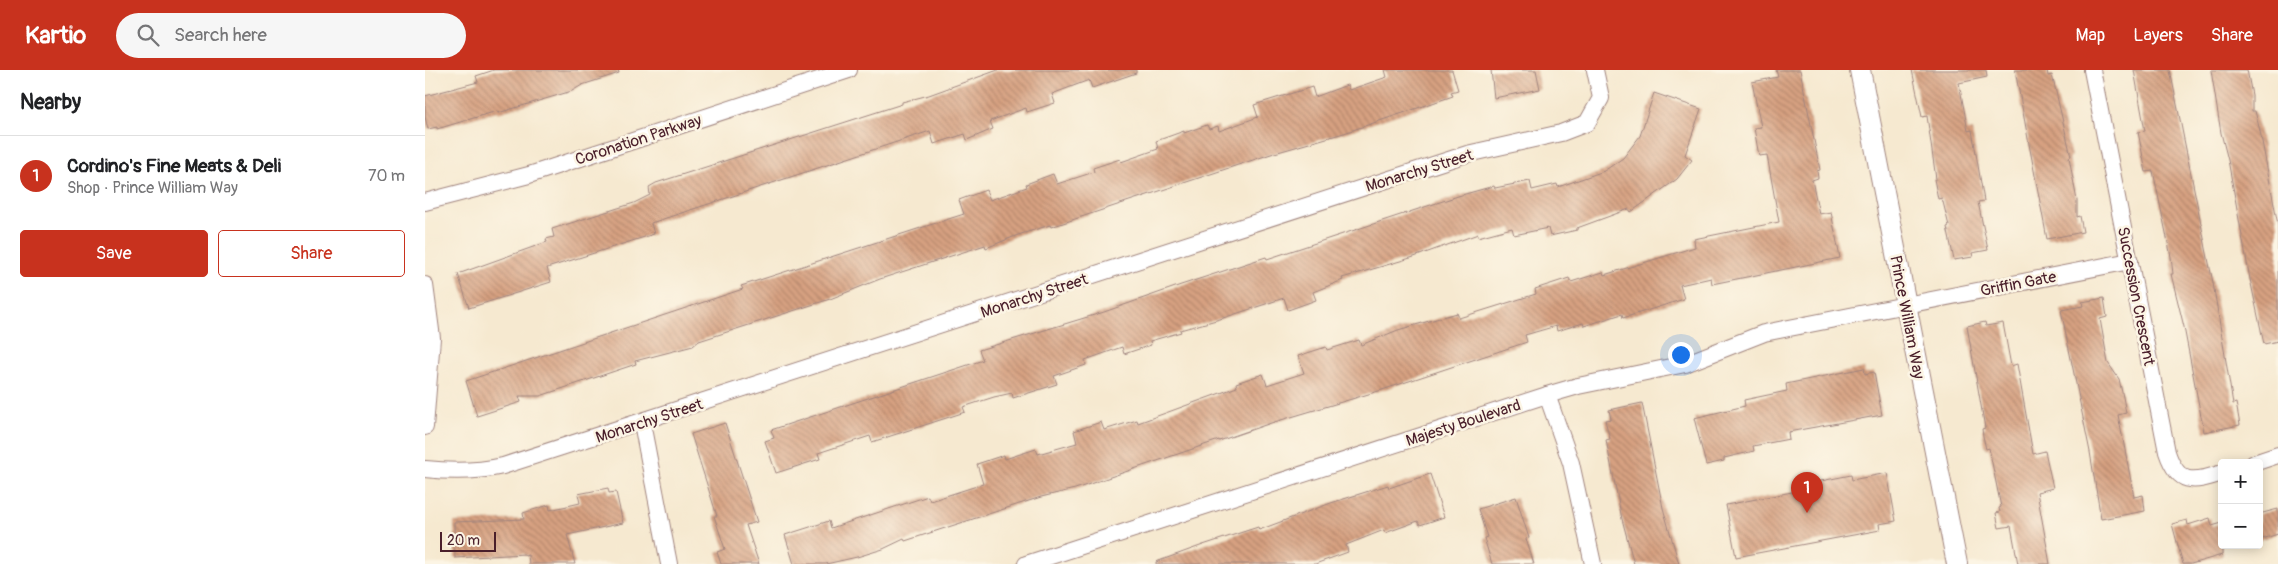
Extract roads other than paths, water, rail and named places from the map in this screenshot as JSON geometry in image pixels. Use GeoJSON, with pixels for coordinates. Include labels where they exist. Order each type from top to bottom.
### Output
{"type":"FeatureCollection","features":[{"type":"Feature","properties":{"kind":"street","name":"Coronation Parkway"},"geometry":{"type":"LineString","coordinates":[[425,202],[529,175],[849,70]]}},
{"type":"Feature","properties":{"kind":"street","name":"Monarchy Street"},"geometry":{"type":"LineString","coordinates":[[425,469],[454,472],[485,470],[503,466],[642,423],[1467,154],[1561,133],[1587,122],[1601,98],[1595,70]]}},
{"type":"Feature","properties":{"kind":"street","name":"Prince William Way"},"geometry":{"type":"LineString","coordinates":[[1860,70],[1957,564]]}},
{"type":"Feature","properties":{"kind":"street","name":"Succession Crescent"},"geometry":{"type":"LineString","coordinates":[[2092,70],[2167,452],[2172,467],[2186,479],[2196,480],[2218,474]]}},
{"type":"Feature","properties":{"kind":"street","name":"Griffin Gate"},"geometry":{"type":"LineString","coordinates":[[1905,304],[2130,261]]}},
{"type":"Feature","properties":{"kind":"street"},"geometry":{"type":"LineString","coordinates":[[425,286],[432,338],[425,427]]}},
{"type":"Feature","properties":{"kind":"street","name":"Majesty Boulevard"},"geometry":{"type":"LineString","coordinates":[[1027,564],[1547,395],[1578,386],[1685,364],[1764,333],[1905,304]]}},
{"type":"Feature","properties":{"kind":"street"},"geometry":{"type":"LineString","coordinates":[[1547,395],[1571,463],[1593,564]]}},
{"type":"Feature","properties":{"kind":"street"},"geometry":{"type":"LineString","coordinates":[[642,423],[669,564]]}},
{"type":"Feature","properties":{"kind":"street"},"geometry":{"type":"LineString","coordinates":[[2263,460],[2278,455]]}},
{"type":"Feature","properties":{"kind":"place","name":"Cordino's Fine Meats & Deli"},"geometry":{"type":"Point","coordinates":[1807,513]}}]}
